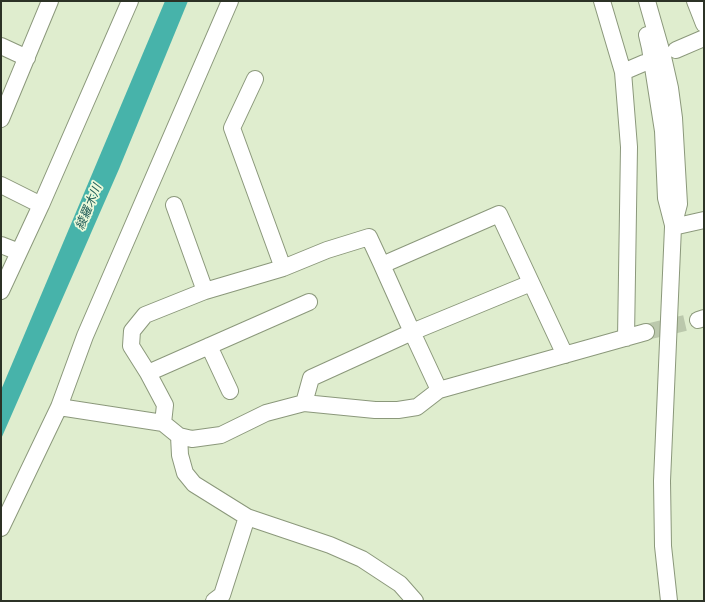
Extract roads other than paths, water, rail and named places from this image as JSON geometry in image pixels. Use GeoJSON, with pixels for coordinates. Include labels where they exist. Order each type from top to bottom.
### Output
{"type":"FeatureCollection","features":[{"type":"Feature","properties":{"kind":"street"},"geometry":{"type":"LineString","coordinates":[[2,116],[50,1]]}},
{"type":"Feature","properties":{"kind":"street"},"geometry":{"type":"LineString","coordinates":[[1,292],[41,205],[130,1]]}},
{"type":"Feature","properties":{"kind":"street"},"geometry":{"type":"LineString","coordinates":[[1,528],[59,407],[85,336],[230,1]]}},
{"type":"Feature","properties":{"kind":"street"},"geometry":{"type":"LineString","coordinates":[[602,1],[623,72],[629,147],[626,338]]}},
{"type":"Feature","properties":{"kind":"street"},"geometry":{"type":"LineString","coordinates":[[638,1],[650,48],[659,102],[663,131],[666,198],[673,227]]}},
{"type":"Feature","properties":{"kind":"street"},"geometry":{"type":"LineString","coordinates":[[647,1],[670,88],[674,118],[679,204],[673,227],[662,481],[663,546],[669,601]]}},
{"type":"Feature","properties":{"kind":"street"},"geometry":{"type":"LineString","coordinates":[[695,1],[704,24]]}},
{"type":"Feature","properties":{"kind":"street"},"geometry":{"type":"LineString","coordinates":[[676,50],[704,38]]}},
{"type":"Feature","properties":{"kind":"street"},"geometry":{"type":"LineString","coordinates":[[1,46],[27,58]]}},
{"type":"Feature","properties":{"kind":"street"},"geometry":{"type":"LineString","coordinates":[[623,72],[644,63]]}},
{"type":"Feature","properties":{"kind":"street"},"geometry":{"type":"LineString","coordinates":[[255,79],[232,128],[283,268]]}},
{"type":"Feature","properties":{"kind":"street"},"geometry":{"type":"LineString","coordinates":[[1,185],[41,205]]}},
{"type":"Feature","properties":{"kind":"street"},"geometry":{"type":"LineString","coordinates":[[174,205],[205,291]]}},
{"type":"Feature","properties":{"kind":"street"},"geometry":{"type":"LineString","coordinates":[[382,265],[500,214],[565,355]]}},
{"type":"Feature","properties":{"kind":"street"},"geometry":{"type":"LineString","coordinates":[[673,227],[704,220]]}},
{"type":"Feature","properties":{"kind":"street"},"geometry":{"type":"LineString","coordinates":[[163,423],[165,405],[148,373],[131,346],[132,331],[145,314],[205,291],[283,268],[327,250],[369,237],[439,390]]}},
{"type":"Feature","properties":{"kind":"street"},"geometry":{"type":"LineString","coordinates":[[1,245],[19,252]]}},
{"type":"Feature","properties":{"kind":"street"},"geometry":{"type":"LineString","coordinates":[[304,403],[311,378],[412,332],[531,283]]}},
{"type":"Feature","properties":{"kind":"street"},"geometry":{"type":"LineString","coordinates":[[148,373],[309,302]]}},
{"type":"Feature","properties":{"kind":"street"},"geometry":{"type":"LineString","coordinates":[[59,407],[163,423],[179,436],[192,439],[221,435],[266,413],[304,403],[375,410],[398,410],[416,407],[439,390],[646,332]]}},
{"type":"Feature","properties":{"kind":"street"},"geometry":{"type":"LineString","coordinates":[[209,346],[230,391]]}},
{"type":"Feature","properties":{"kind":"street"},"geometry":{"type":"LineString","coordinates":[[179,436],[180,455],[185,473],[194,484],[247,517],[330,545],[362,559],[400,584],[415,601]]}},
{"type":"Feature","properties":{"kind":"street"},"geometry":{"type":"LineString","coordinates":[[214,601],[222,595],[247,517]]}},
{"type":"Feature","properties":{"kind":"water","name":"綾羅木川"},"geometry":{"type":"Polygon","coordinates":[[[165,1],[188,1],[119,169],[1,439],[1,390],[165,1]]]}},
{"type":"Feature","properties":{"kind":"tunnel"},"geometry":{"type":"LineString","coordinates":[[646,332],[698,320]]}}]}
